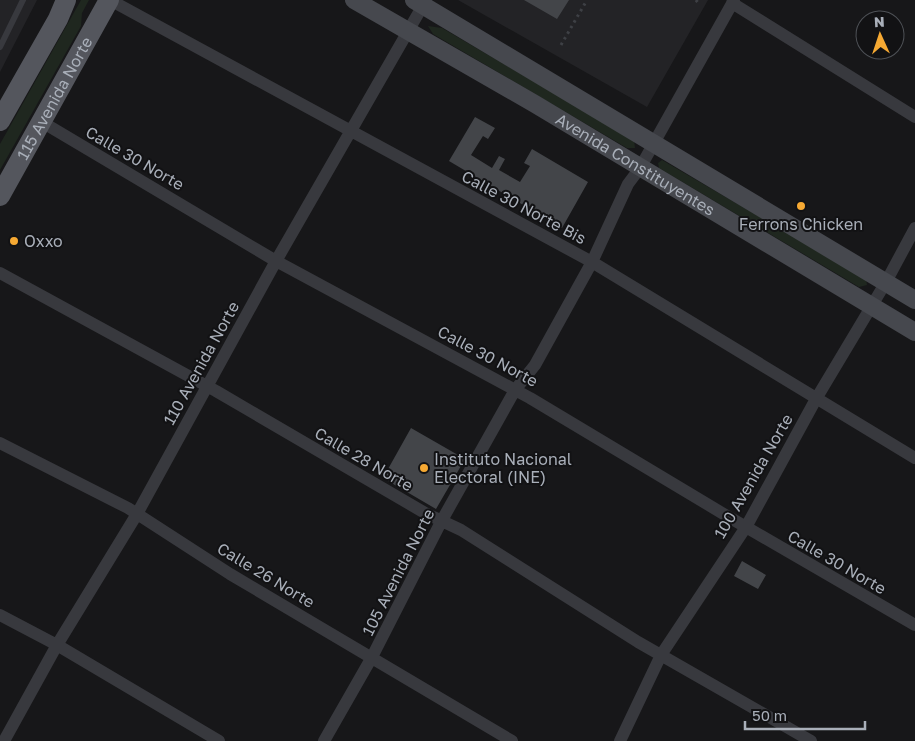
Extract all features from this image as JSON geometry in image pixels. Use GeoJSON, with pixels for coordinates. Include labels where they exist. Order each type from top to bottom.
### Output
{"type":"FeatureCollection","features":[{"type":"Feature","properties":{"kind":"main road"},"geometry":{"type":"LineString","coordinates":[[0,121],[58,19],[66,0]]}},
{"type":"Feature","properties":{"kind":"main road","name":"115 Avenida Norte"},"geometry":{"type":"LineString","coordinates":[[0,196],[109,0]]}},
{"type":"Feature","properties":{"kind":"main road","name":"Avenida Constituyentes"},"geometry":{"type":"LineString","coordinates":[[354,0],[535,104],[915,332]]}},
{"type":"Feature","properties":{"kind":"main road","name":"Avenida Constituyentes"},"geometry":{"type":"LineString","coordinates":[[421,2],[915,300]]}},
{"type":"Feature","properties":{"kind":"street","name":"Calle 30 Norte Bis"},"geometry":{"type":"LineString","coordinates":[[109,0],[592,262],[915,458]]}},
{"type":"Feature","properties":{"kind":"street","name":"110 Avenida Norte"},"geometry":{"type":"LineString","coordinates":[[4,741],[57,645],[137,514],[276,261],[408,32],[421,2]]}},
{"type":"Feature","properties":{"kind":"street"},"geometry":{"type":"LineString","coordinates":[[733,2],[915,117]]}},
{"type":"Feature","properties":{"kind":"street","name":"105 Avenida Norte"},"geometry":{"type":"LineString","coordinates":[[324,741],[372,657],[441,522],[515,390],[534,365],[592,262],[628,184],[640,168],[733,2]]}},
{"type":"Feature","properties":{"kind":"street","name":"Calle 30 Norte"},"geometry":{"type":"LineString","coordinates":[[42,122],[276,261],[515,390],[915,626]]}},
{"type":"Feature","properties":{"kind":"street","name":"100 Avenida Norte"},"geometry":{"type":"LineString","coordinates":[[620,741],[660,655],[746,527],[816,399],[886,282],[915,228]]}},
{"type":"Feature","properties":{"kind":"street","name":"Calle 28 Norte"},"geometry":{"type":"LineString","coordinates":[[0,273],[207,386],[441,522],[461,530],[660,655],[811,741]]}},
{"type":"Feature","properties":{"kind":"street","name":"Calle 26 Norte"},"geometry":{"type":"LineString","coordinates":[[0,444],[137,514],[230,574],[512,741]]}},
{"type":"Feature","properties":{"kind":"street"},"geometry":{"type":"LineString","coordinates":[[0,615],[57,645],[219,741]]}},
{"type":"Feature","properties":{"kind":"lane"},"geometry":{"type":"LineString","coordinates":[[0,48],[23,0]]}},
{"type":"Feature","properties":{"kind":"path"},"geometry":{"type":"LineString","coordinates":[[561,45],[587,0]]}},
{"type":"Feature","properties":{"kind":"shaded area"},"geometry":{"type":"Polygon","coordinates":[[[0,0],[37,0],[0,72],[0,0]]]}},
{"type":"Feature","properties":{"kind":"shaded area"},"geometry":{"type":"Polygon","coordinates":[[[81,0],[89,0],[82,13],[81,26],[0,170],[0,144],[81,0]]]}},
{"type":"Feature","properties":{"kind":"shaded area"},"geometry":{"type":"Polygon","coordinates":[[[458,0],[708,0],[647,107],[458,0]]]}},
{"type":"Feature","properties":{"kind":"shaded area"},"geometry":{"type":"Polygon","coordinates":[[[428,26],[442,28],[634,140],[635,148],[627,148],[433,34],[428,26]]]}},
{"type":"Feature","properties":{"kind":"shaded area"},"geometry":{"type":"Polygon","coordinates":[[[662,160],[866,279],[867,285],[859,287],[659,168],[658,163],[662,160]]]}},
{"type":"Feature","properties":{"kind":"building"},"geometry":{"type":"Polygon","coordinates":[[[524,0],[569,0],[557,19],[524,0]]]}},
{"type":"Feature","properties":{"kind":"building"},"geometry":{"type":"Polygon","coordinates":[[[475,117],[495,128],[488,139],[483,136],[471,155],[492,168],[499,156],[505,159],[499,170],[520,182],[530,166],[524,163],[532,149],[588,182],[562,228],[449,161],[475,117]]]}},
{"type":"Feature","properties":{"kind":"building","name":"Instituto Nacional Electoral (INE)"},"geometry":{"type":"Polygon","coordinates":[[[411,428],[465,459],[436,509],[383,478],[411,428]]]}},
{"type":"Feature","properties":{"kind":"building"},"geometry":{"type":"Polygon","coordinates":[[[742,561],[766,575],[758,589],[734,576],[742,561]]]}},
{"type":"Feature","properties":{"kind":"place","name":"Ferrons Chicken"},"geometry":{"type":"Point","coordinates":[801,206]}},
{"type":"Feature","properties":{"kind":"place","name":"Oxxo"},"geometry":{"type":"Point","coordinates":[14,241]}},
{"type":"Feature","properties":{"kind":"place","name":"Instituto Nacional Electoral (INE)"},"geometry":{"type":"Point","coordinates":[424,468]}}]}
